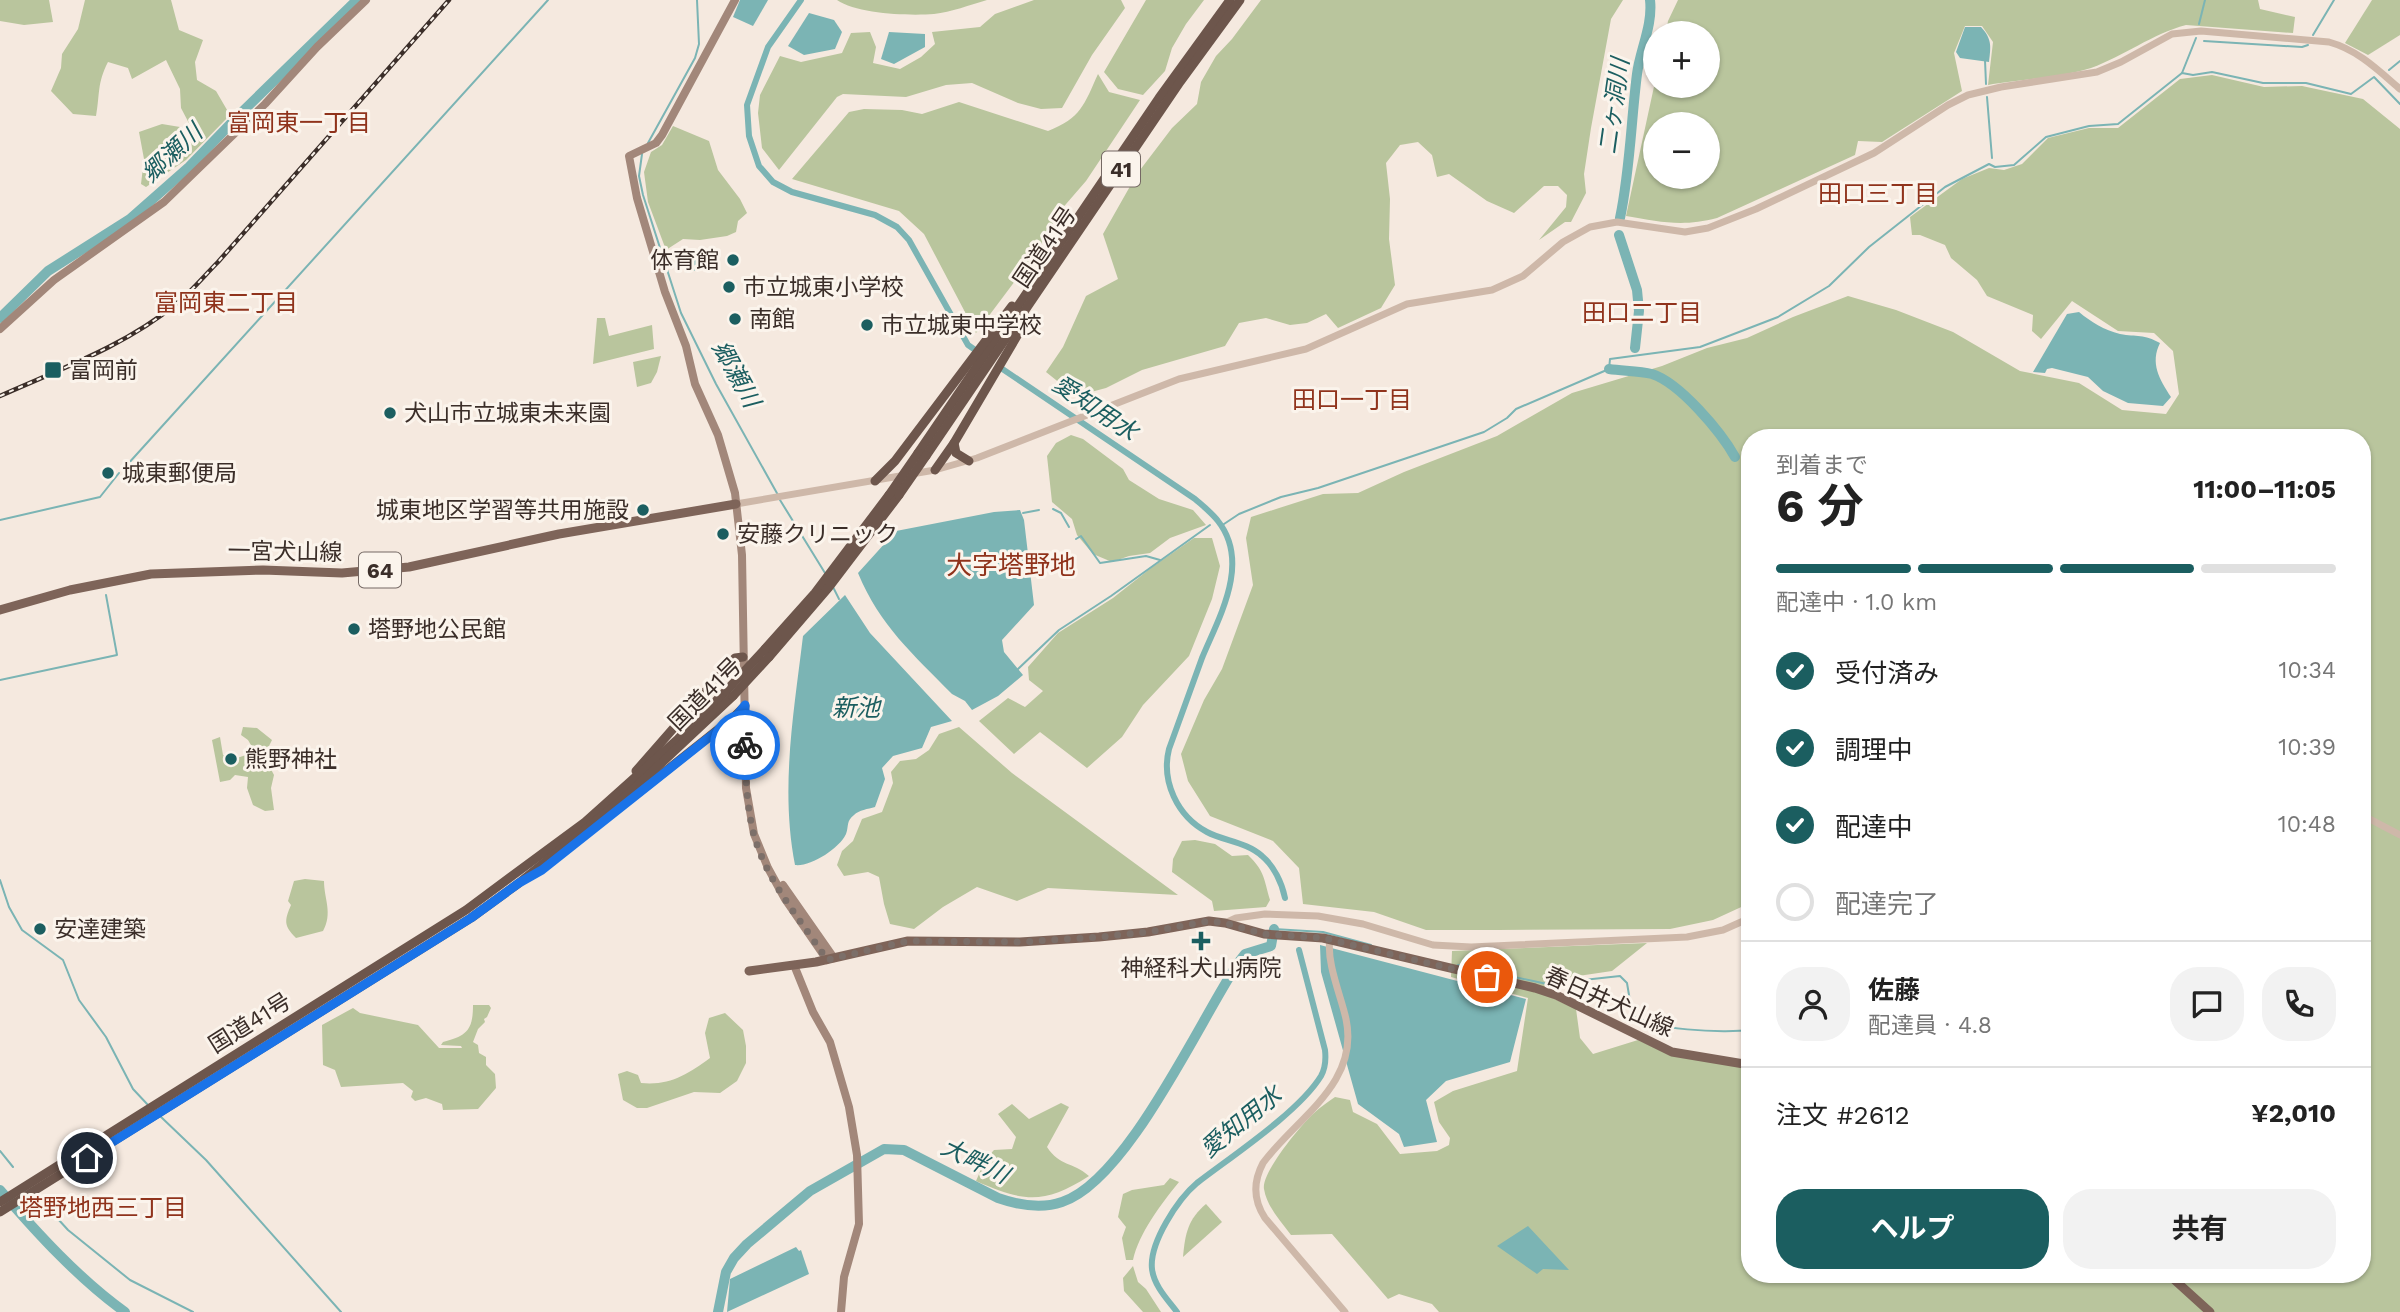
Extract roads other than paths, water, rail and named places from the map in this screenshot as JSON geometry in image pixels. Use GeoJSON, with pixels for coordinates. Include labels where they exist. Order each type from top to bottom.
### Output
{"type":"FeatureCollection","features":[{"type":"Feature","properties":{"kind":"highway","name":"国道41号"},"geometry":{"type":"LineString","coordinates":[[1001,339],[1039,275],[1159,98],[1230,0]]}},
{"type":"Feature","properties":{"kind":"highway","name":"国道41号"},"geometry":{"type":"LineString","coordinates":[[0,1202],[39,1184],[471,918],[623,799],[730,694],[817,596],[877,519],[922,455],[970,377],[1049,274],[1180,82],[1240,0]]}},
{"type":"Feature","properties":{"kind":"highway"},"geometry":{"type":"LineString","coordinates":[[875,481],[1001,339]]}},
{"type":"Feature","properties":{"kind":"highway"},"geometry":{"type":"LineString","coordinates":[[935,470],[988,386],[1001,339]]}},
{"type":"Feature","properties":{"kind":"highway"},"geometry":{"type":"LineString","coordinates":[[954,443],[956,453],[969,461]]}},
{"type":"Feature","properties":{"kind":"highway"},"geometry":{"type":"LineString","coordinates":[[895,461],[896,471],[900,476]]}},
{"type":"Feature","properties":{"kind":"highway"},"geometry":{"type":"LineString","coordinates":[[585,822],[660,745],[735,659],[743,657]]}},
{"type":"Feature","properties":{"kind":"highway","name":"国道41号"},"geometry":{"type":"LineString","coordinates":[[0,1212],[39,1184],[449,921],[585,822],[730,694]]}},
{"type":"Feature","properties":{"kind":"highway"},"geometry":{"type":"LineString","coordinates":[[519,883],[542,870],[588,835],[736,716],[745,705]]}},
{"type":"Feature","properties":{"kind":"main road"},"geometry":{"type":"LineString","coordinates":[[0,329],[54,280],[164,202],[257,113],[317,47],[366,0]]}},
{"type":"Feature","properties":{"kind":"main road"},"geometry":{"type":"LineString","coordinates":[[734,0],[656,143],[629,156],[637,198],[665,292],[686,346],[695,384],[723,450],[736,504],[742,555],[746,788],[754,834],[830,959]]}},
{"type":"Feature","properties":{"kind":"main road","name":"一宮犬山線"},"geometry":{"type":"LineString","coordinates":[[0,610],[70,590],[151,574],[247,570],[342,573],[409,566],[520,542],[736,504]]}},
{"type":"Feature","properties":{"kind":"main road","name":"春日井犬山線"},"geometry":{"type":"LineString","coordinates":[[749,971],[830,959],[908,941],[1020,942],[1148,932],[1209,921],[1264,934],[1330,939],[1545,991],[1672,1052],[1741,1064]]}},
{"type":"Feature","properties":{"kind":"main road"},"geometry":{"type":"LineString","coordinates":[[794,965],[813,1013],[830,1042],[849,1107],[857,1154],[859,1224],[844,1277],[841,1312]]}},
{"type":"Feature","properties":{"kind":"main road"},"geometry":{"type":"LineString","coordinates":[[2178,1283],[2210,1312]]}},
{"type":"Feature","properties":{"kind":"street"},"geometry":{"type":"LineString","coordinates":[[736,504],[935,470],[969,461],[1196,374],[1306,349],[1407,304],[1492,290],[1523,276],[1563,242],[1590,226],[1617,222],[1685,232],[1721,224],[1890,144],[1948,105],[1968,95],[2110,68],[2172,34],[2201,31],[2342,45],[2363,57],[2400,89]]}},
{"type":"Feature","properties":{"kind":"street"},"geometry":{"type":"LineString","coordinates":[[2371,820],[2400,835]]}},
{"type":"Feature","properties":{"kind":"street"},"geometry":{"type":"LineString","coordinates":[[1225,923],[1236,918],[1265,914],[1318,916],[1363,924],[1433,945],[1471,947],[1687,937],[1723,930],[1741,922]]}},
{"type":"Feature","properties":{"kind":"street"},"geometry":{"type":"LineString","coordinates":[[1330,939],[1330,954],[1348,1037],[1342,1071],[1332,1087],[1263,1163],[1255,1191],[1260,1211],[1270,1225],[1345,1312]]}},
{"type":"Feature","properties":{"kind":"water"},"geometry":{"type":"Polygon","coordinates":[[[740,0],[768,0],[753,26],[733,17],[740,0]]]}},
{"type":"Feature","properties":{"kind":"water"},"geometry":{"type":"Polygon","coordinates":[[[809,13],[834,20],[842,32],[835,49],[804,55],[788,46],[809,13]]]}},
{"type":"Feature","properties":{"kind":"water"},"geometry":{"type":"Polygon","coordinates":[[[1965,27],[1981,27],[1985,31],[1990,43],[1989,62],[1960,58],[1956,52],[1965,27]]]}},
{"type":"Feature","properties":{"kind":"water"},"geometry":{"type":"Polygon","coordinates":[[[889,32],[925,34],[925,47],[894,64],[881,59],[889,32]]]}},
{"type":"Feature","properties":{"kind":"water"},"geometry":{"type":"Polygon","coordinates":[[[694,248],[700,269],[686,273],[681,252],[694,248]]]}},
{"type":"Feature","properties":{"kind":"water"},"geometry":{"type":"Polygon","coordinates":[[[2079,312],[2109,330],[2145,337],[2160,343],[2156,357],[2157,371],[2171,397],[2163,406],[2128,403],[2103,391],[2088,377],[2052,368],[2045,373],[2033,372],[2067,314],[2079,312]]]}},
{"type":"Feature","properties":{"kind":"water"},"geometry":{"type":"Polygon","coordinates":[[[1020,510],[1024,520],[1034,605],[1002,640],[1004,652],[1023,675],[998,696],[972,710],[965,701],[952,694],[887,624],[876,609],[858,573],[896,531],[994,512],[1020,510]]]}},
{"type":"Feature","properties":{"kind":"water","name":"新池"},"geometry":{"type":"Polygon","coordinates":[[[845,595],[870,633],[952,721],[931,727],[922,748],[893,756],[882,768],[885,779],[875,807],[851,817],[846,834],[831,851],[816,860],[795,865],[789,807],[790,750],[803,636],[845,595]]]}},
{"type":"Feature","properties":{"kind":"water"},"geometry":{"type":"Polygon","coordinates":[[[1320,945],[1526,999],[1510,1062],[1446,1081],[1426,1100],[1437,1142],[1404,1147],[1399,1134],[1358,1104],[1321,972],[1320,945]]]}},
{"type":"Feature","properties":{"kind":"water"},"geometry":{"type":"Polygon","coordinates":[[[1528,1226],[1569,1270],[1543,1269],[1537,1274],[1497,1246],[1528,1226]]]}},
{"type":"Feature","properties":{"kind":"water"},"geometry":{"type":"Polygon","coordinates":[[[796,1247],[801,1250],[809,1274],[727,1312],[730,1279],[796,1247]]]}},
{"type":"Feature","properties":{"kind":"waterway","name":"郷瀬川"},"geometry":{"type":"LineString","coordinates":[[0,318],[48,271],[130,219],[189,167],[357,0]]}},
{"type":"Feature","properties":{"kind":"waterway"},"geometry":{"type":"LineString","coordinates":[[127,465],[548,0]]}},
{"type":"Feature","properties":{"kind":"waterway","name":"郷瀬川"},"geometry":{"type":"LineString","coordinates":[[648,143],[695,58],[699,44],[697,0]]}},
{"type":"Feature","properties":{"kind":"waterway","name":"愛知用水"},"geometry":{"type":"LineString","coordinates":[[801,0],[768,47],[747,105],[749,136],[759,166],[773,182],[792,192],[875,215],[897,227],[909,240],[968,345],[981,354]]}},
{"type":"Feature","properties":{"kind":"waterway","name":"二ヶ洞川"},"geometry":{"type":"LineString","coordinates":[[1620,218],[1637,74],[1650,19],[1650,0]]}},
{"type":"Feature","properties":{"kind":"waterway"},"geometry":{"type":"LineString","coordinates":[[2199,24],[2205,0]]}},
{"type":"Feature","properties":{"kind":"waterway"},"geometry":{"type":"LineString","coordinates":[[2313,35],[2334,0]]}},
{"type":"Feature","properties":{"kind":"waterway"},"geometry":{"type":"LineString","coordinates":[[2182,73],[2196,38]]}},
{"type":"Feature","properties":{"kind":"waterway"},"geometry":{"type":"LineString","coordinates":[[2204,41],[2302,47],[2308,45]]}},
{"type":"Feature","properties":{"kind":"waterway"},"geometry":{"type":"LineString","coordinates":[[1985,60],[1986,84]]}},
{"type":"Feature","properties":{"kind":"waterway"},"geometry":{"type":"LineString","coordinates":[[2389,70],[2400,61]]}},
{"type":"Feature","properties":{"kind":"waterway"},"geometry":{"type":"LineString","coordinates":[[1221,526],[1239,514],[1281,497],[1318,488],[1484,432],[1516,409],[1609,369],[1610,359],[1700,347],[1778,317],[1829,286],[1869,247],[1945,187],[1989,164],[1995,167],[2014,165],[2046,137],[2089,126],[2118,124],[2182,73],[2193,75],[2212,72],[2263,83],[2306,83],[2351,94],[2374,77],[2400,104]]}},
{"type":"Feature","properties":{"kind":"waterway"},"geometry":{"type":"LineString","coordinates":[[1987,97],[1992,158]]}},
{"type":"Feature","properties":{"kind":"waterway","name":"郷瀬川"},"geometry":{"type":"LineString","coordinates":[[642,154],[639,176],[643,195],[681,313],[716,384],[778,495]]}},
{"type":"Feature","properties":{"kind":"waterway","name":"二ヶ洞川"},"geometry":{"type":"LineString","coordinates":[[1619,235],[1637,290],[1639,311],[1635,348]]}},
{"type":"Feature","properties":{"kind":"waterway","name":"愛知用水"},"geometry":{"type":"LineString","coordinates":[[998,366],[1195,499],[1216,518],[1227,537],[1232,554],[1229,590],[1169,749],[1167,773],[1174,796],[1187,817],[1207,832],[1256,851],[1277,875],[1285,898]]}},
{"type":"Feature","properties":{"kind":"waterway"},"geometry":{"type":"LineString","coordinates":[[1609,369],[1652,374],[1675,387],[1710,422],[1735,457]]}},
{"type":"Feature","properties":{"kind":"waterway"},"geometry":{"type":"LineString","coordinates":[[0,520],[100,497],[119,473]]}},
{"type":"Feature","properties":{"kind":"waterway","name":"郷瀬川"},"geometry":{"type":"LineString","coordinates":[[780,500],[825,573]]}},
{"type":"Feature","properties":{"kind":"waterway"},"geometry":{"type":"LineString","coordinates":[[1053,509],[1061,513],[1069,527]]}},
{"type":"Feature","properties":{"kind":"waterway"},"geometry":{"type":"LineString","coordinates":[[1023,513],[1039,510]]}},
{"type":"Feature","properties":{"kind":"waterway"},"geometry":{"type":"LineString","coordinates":[[1018,669],[1059,630],[1210,525]]}},
{"type":"Feature","properties":{"kind":"waterway"},"geometry":{"type":"LineString","coordinates":[[1076,539],[1081,536],[1100,563],[1146,556],[1160,560]]}},
{"type":"Feature","properties":{"kind":"waterway","name":"郷瀬川"},"geometry":{"type":"LineString","coordinates":[[833,587],[839,599]]}},
{"type":"Feature","properties":{"kind":"waterway"},"geometry":{"type":"LineString","coordinates":[[0,680],[117,655],[106,595]]}},
{"type":"Feature","properties":{"kind":"waterway"},"geometry":{"type":"LineString","coordinates":[[0,880],[9,907],[22,930],[63,960],[79,1000],[106,1037],[133,1089],[148,1105]]}},
{"type":"Feature","properties":{"kind":"waterway"},"geometry":{"type":"LineString","coordinates":[[1274,929],[1323,932],[1371,945]]}},
{"type":"Feature","properties":{"kind":"waterway","name":"大畔川"},"geometry":{"type":"LineString","coordinates":[[718,1312],[726,1272],[747,1244],[810,1191],[884,1149],[904,1150],[998,1198],[1022,1204],[1054,1204],[1087,1188],[1136,1133],[1238,963],[1245,954],[1271,946],[1274,929]]}},
{"type":"Feature","properties":{"kind":"waterway","name":"愛知用水"},"geometry":{"type":"LineString","coordinates":[[1177,1312],[1158,1287],[1152,1269],[1155,1247],[1166,1222],[1189,1190],[1281,1119],[1311,1090],[1324,1069],[1325,1050],[1299,950]]}},
{"type":"Feature","properties":{"kind":"waterway"},"geometry":{"type":"LineString","coordinates":[[1458,965],[1547,984],[1620,976],[1627,983],[1632,1013],[1640,1019],[1669,1027],[1741,1030]]}},
{"type":"Feature","properties":{"kind":"waterway"},"geometry":{"type":"LineString","coordinates":[[160,1116],[206,1160],[341,1312]]}},
{"type":"Feature","properties":{"kind":"waterway"},"geometry":{"type":"LineString","coordinates":[[0,1151],[13,1167]]}},
{"type":"Feature","properties":{"kind":"waterway"},"geometry":{"type":"LineString","coordinates":[[0,1190],[59,1255],[125,1312]]}},
{"type":"Feature","properties":{"kind":"waterway"},"geometry":{"type":"LineString","coordinates":[[48,1208],[68,1230],[130,1280],[193,1312]]}},
{"type":"Feature","properties":{"kind":"railway"},"geometry":{"type":"LineString","coordinates":[[0,396],[114,344],[156,319],[182,299],[218,262],[449,0]]}},
{"type":"Feature","properties":{"kind":"place","name":"体育館"},"geometry":{"type":"Point","coordinates":[733,260]}},
{"type":"Feature","properties":{"kind":"place","name":"市立城東小学校"},"geometry":{"type":"Point","coordinates":[729,287]}},
{"type":"Feature","properties":{"kind":"place","name":"南館"},"geometry":{"type":"Point","coordinates":[735,319]}},
{"type":"Feature","properties":{"kind":"place","name":"市立城東中学校"},"geometry":{"type":"Point","coordinates":[867,325]}},
{"type":"Feature","properties":{"kind":"place","name":"富岡前"},"geometry":{"type":"Point","coordinates":[53,370]}},
{"type":"Feature","properties":{"kind":"place","name":"犬山市立城東未来園"},"geometry":{"type":"Point","coordinates":[390,413]}},
{"type":"Feature","properties":{"kind":"place","name":"城東郵便局"},"geometry":{"type":"Point","coordinates":[108,473]}},
{"type":"Feature","properties":{"kind":"place","name":"城東地区学習等共用施設"},"geometry":{"type":"Point","coordinates":[643,510]}},
{"type":"Feature","properties":{"kind":"place","name":"安藤クリニック"},"geometry":{"type":"Point","coordinates":[723,534]}},
{"type":"Feature","properties":{"kind":"place","name":"塔野地公民館"},"geometry":{"type":"Point","coordinates":[354,629]}},
{"type":"Feature","properties":{"kind":"place","name":"熊野神社"},"geometry":{"type":"Point","coordinates":[231,759]}},
{"type":"Feature","properties":{"kind":"place","name":"安達建築"},"geometry":{"type":"Point","coordinates":[40,929]}},
{"type":"Feature","properties":{"kind":"place","name":"神経科犬山病院"},"geometry":{"type":"Point","coordinates":[1201,941]}},
{"type":"Feature","properties":{"kind":"district","name":"富岡東一丁目"},"geometry":{"type":"Point","coordinates":[299,123]}},
{"type":"Feature","properties":{"kind":"district","name":"田口三丁目"},"geometry":{"type":"Point","coordinates":[1878,194]}},
{"type":"Feature","properties":{"kind":"district","name":"富岡東二丁目"},"geometry":{"type":"Point","coordinates":[226,303]}},
{"type":"Feature","properties":{"kind":"district","name":"田口二丁目"},"geometry":{"type":"Point","coordinates":[1642,313]}},
{"type":"Feature","properties":{"kind":"district","name":"田口一丁目"},"geometry":{"type":"Point","coordinates":[1352,400]}},
{"type":"Feature","properties":{"kind":"district","name":"大字塔野地"},"geometry":{"type":"Point","coordinates":[1011,565]}},
{"type":"Feature","properties":{"kind":"district","name":"塔野地西三丁目"},"geometry":{"type":"Point","coordinates":[103,1208]}}]}
